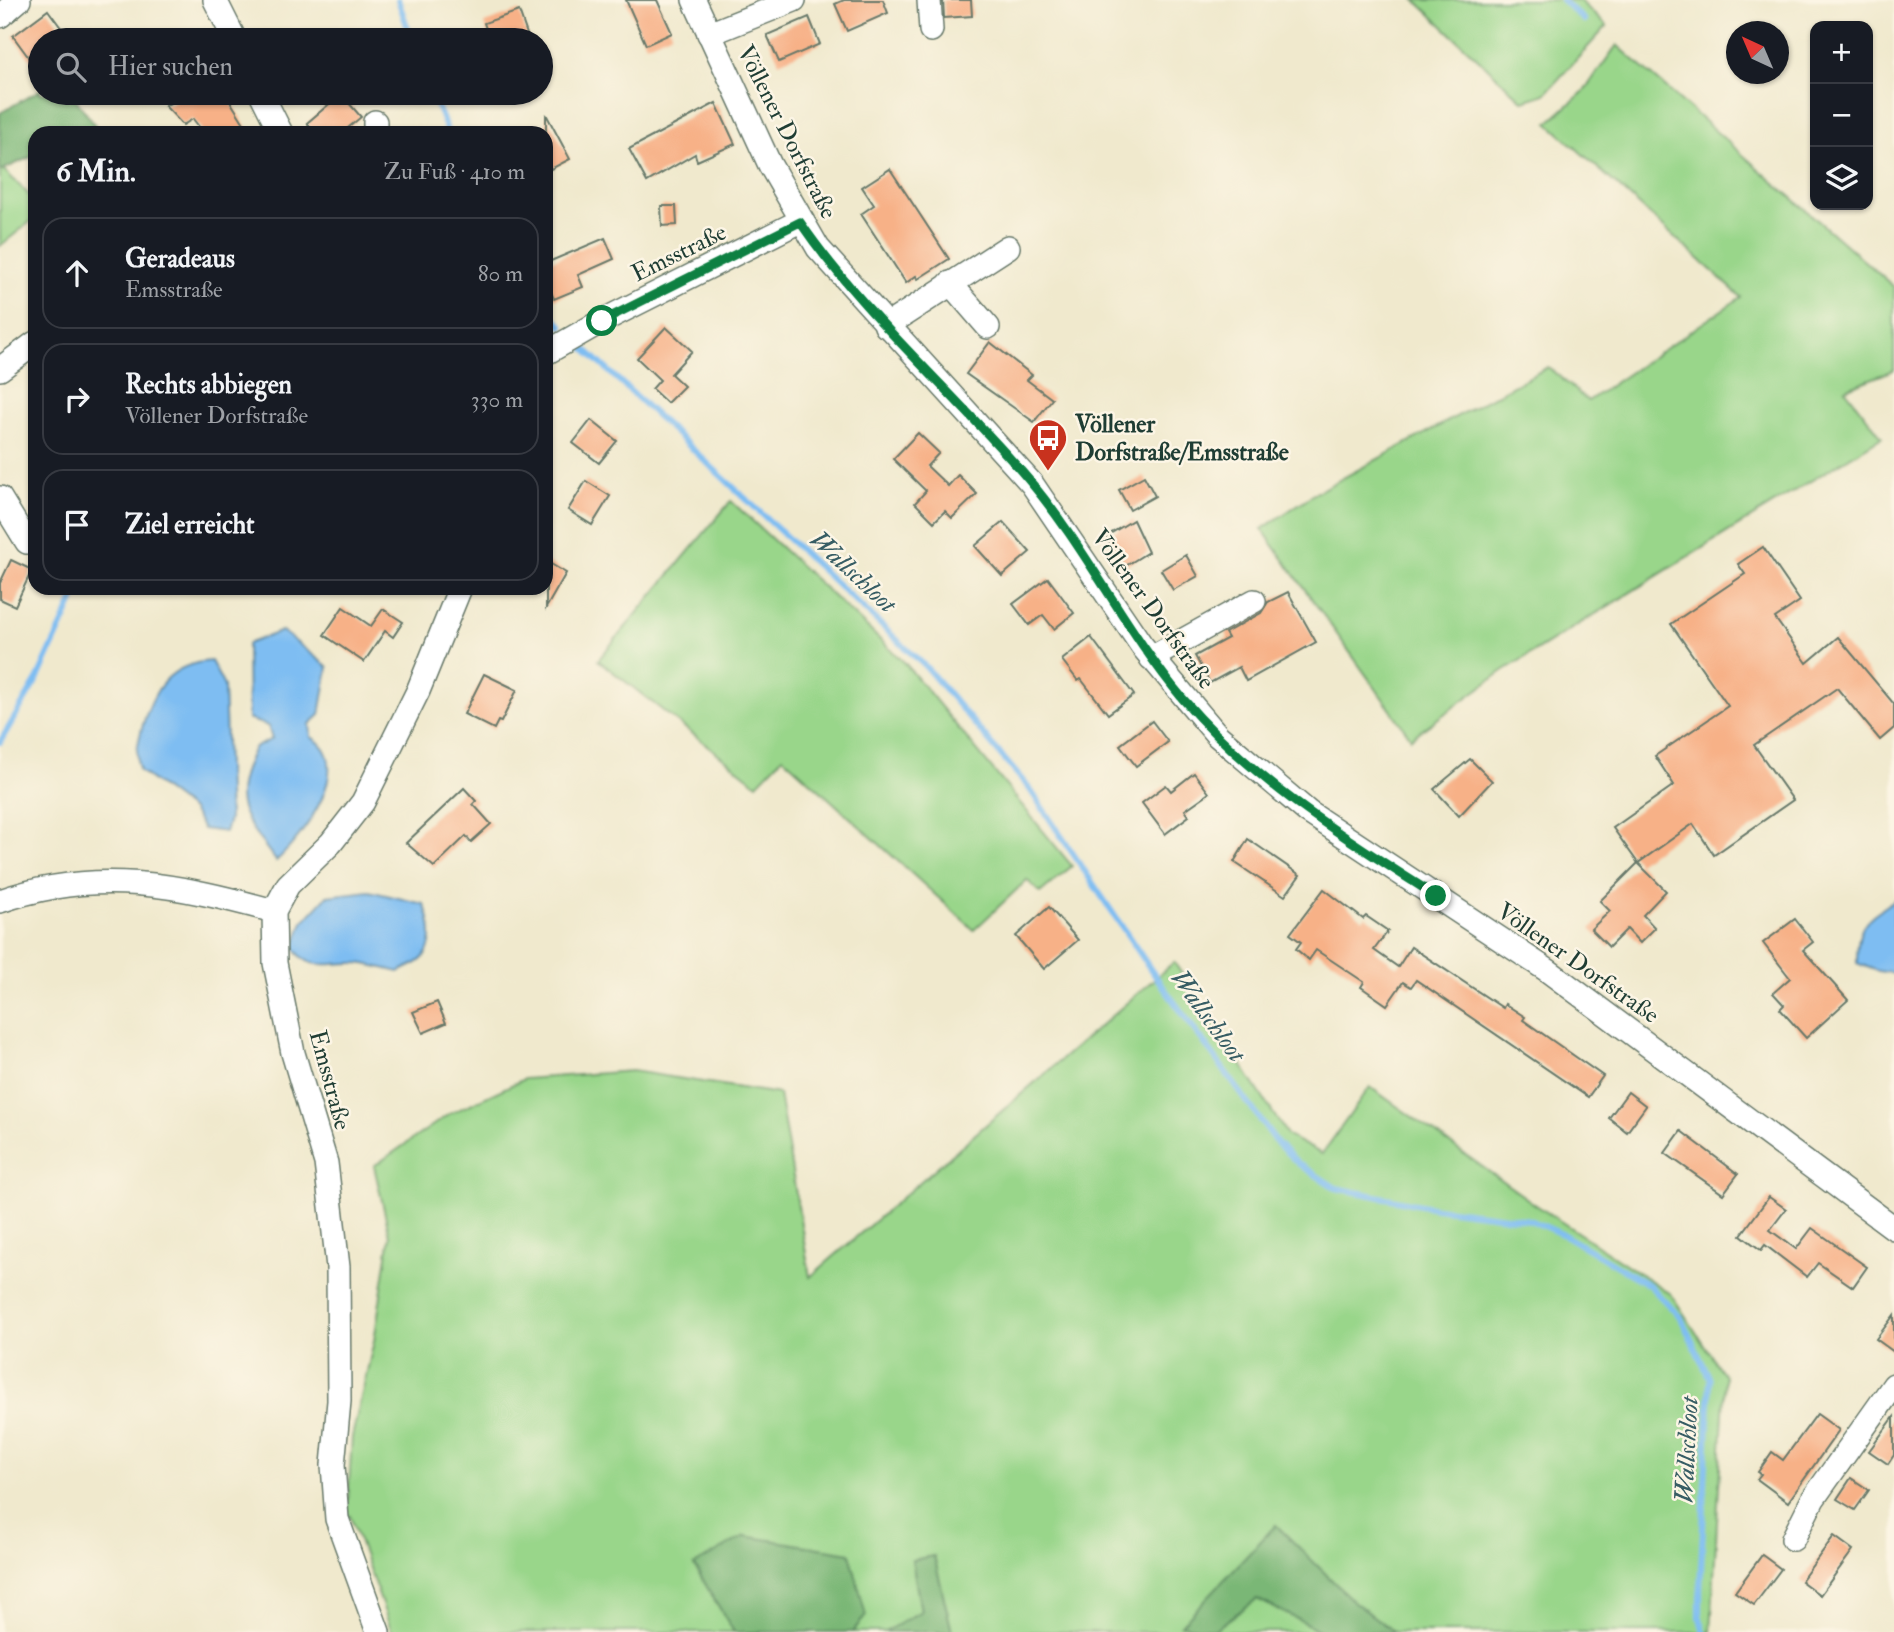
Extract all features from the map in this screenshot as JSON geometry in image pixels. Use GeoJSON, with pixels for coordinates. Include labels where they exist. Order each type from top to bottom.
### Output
{"type":"FeatureCollection","features":[{"type":"Feature","properties":{"kind":"street"},"geometry":{"type":"LineString","coordinates":[[0,16],[19,0]]}},
{"type":"Feature","properties":{"kind":"street"},"geometry":{"type":"LineString","coordinates":[[215,0],[229,28]]}},
{"type":"Feature","properties":{"kind":"street","name":"Völlener Dorfstraße"},"geometry":{"type":"LineString","coordinates":[[694,0],[800,222],[834,267],[886,326],[1032,484],[1151,658],[1217,736],[1286,796],[1547,970],[1894,1228]]}},
{"type":"Feature","properties":{"kind":"street"},"geometry":{"type":"LineString","coordinates":[[709,34],[794,0]]}},
{"type":"Feature","properties":{"kind":"street"},"geometry":{"type":"LineString","coordinates":[[929,0],[931,30]]}},
{"type":"Feature","properties":{"kind":"street"},"geometry":{"type":"LineString","coordinates":[[267,105],[278,126]]}},
{"type":"Feature","properties":{"kind":"street","name":"Emsstraße"},"geometry":{"type":"LineString","coordinates":[[553,349],[649,297],[800,222]]}},
{"type":"Feature","properties":{"kind":"street"},"geometry":{"type":"LineString","coordinates":[[886,326],[1008,247]]}},
{"type":"Feature","properties":{"kind":"street"},"geometry":{"type":"LineString","coordinates":[[950,283],[988,327]]}},
{"type":"Feature","properties":{"kind":"street"},"geometry":{"type":"LineString","coordinates":[[0,369],[28,348]]}},
{"type":"Feature","properties":{"kind":"street"},"geometry":{"type":"LineString","coordinates":[[0,498],[27,542]]}},
{"type":"Feature","properties":{"kind":"street"},"geometry":{"type":"LineString","coordinates":[[0,901],[35,889],[83,881],[140,882],[205,892],[274,911],[288,886],[331,843],[363,802],[418,691],[457,595]]}},
{"type":"Feature","properties":{"kind":"street"},"geometry":{"type":"LineString","coordinates":[[1151,658],[1254,601]]}},
{"type":"Feature","properties":{"kind":"street","name":"Emsstraße"},"geometry":{"type":"LineString","coordinates":[[274,911],[275,963],[293,1053],[326,1163],[338,1267],[339,1401],[333,1465],[337,1519],[379,1632]]}},
{"type":"Feature","properties":{"kind":"street"},"geometry":{"type":"LineString","coordinates":[[1793,1539],[1813,1499],[1894,1385]]}},
{"type":"Feature","properties":{"kind":"green space"},"geometry":{"type":"Polygon","coordinates":[[[1415,0],[1579,0],[1607,26],[1545,94],[1523,101],[1415,0]]]}},
{"type":"Feature","properties":{"kind":"green space"},"geometry":{"type":"Polygon","coordinates":[[[1617,45],[1894,287],[1894,370],[1845,389],[1882,437],[1503,671],[1411,738],[1262,529],[1315,493],[1548,367],[1588,401],[1741,297],[1548,123],[1583,92],[1617,45]]]}},
{"type":"Feature","properties":{"kind":"green space"},"geometry":{"type":"Polygon","coordinates":[[[28,97],[28,105],[80,105],[96,126],[28,126],[28,158],[0,171],[0,113],[28,97]]]}},
{"type":"Feature","properties":{"kind":"green space"},"geometry":{"type":"Polygon","coordinates":[[[4,170],[28,194],[28,224],[0,246],[0,171],[4,170]]]}},
{"type":"Feature","properties":{"kind":"green space"},"geometry":{"type":"Polygon","coordinates":[[[731,501],[904,662],[1072,866],[1040,893],[1027,880],[974,930],[783,757],[757,784],[598,660],[731,501]]]}},
{"type":"Feature","properties":{"kind":"green space"},"geometry":{"type":"Polygon","coordinates":[[[1174,962],[1288,1136],[1322,1154],[1370,1087],[1536,1205],[1671,1294],[1725,1377],[1711,1632],[1394,1632],[1353,1601],[1276,1525],[1214,1630],[1257,1599],[1323,1632],[952,1632],[934,1556],[912,1560],[921,1611],[885,1632],[852,1632],[866,1616],[694,1565],[734,1632],[392,1632],[350,1516],[347,1517],[352,1437],[374,1341],[390,1236],[374,1166],[449,1114],[524,1079],[632,1071],[779,1094],[810,1277],[1174,962]]]}},
{"type":"Feature","properties":{"kind":"green space"},"geometry":{"type":"Polygon","coordinates":[[[1276,1525],[1353,1601],[1394,1632],[1323,1632],[1257,1599],[1214,1630],[1181,1625],[1276,1525]]]}},
{"type":"Feature","properties":{"kind":"green space"},"geometry":{"type":"Polygon","coordinates":[[[745,1536],[850,1553],[866,1616],[852,1632],[734,1632],[694,1565],[745,1536]]]}},
{"type":"Feature","properties":{"kind":"green space"},"geometry":{"type":"Polygon","coordinates":[[[934,1556],[952,1632],[885,1632],[921,1611],[912,1560],[934,1556]]]}},
{"type":"Feature","properties":{"kind":"water"},"geometry":{"type":"Polygon","coordinates":[[[282,631],[328,667],[320,715],[310,724],[311,737],[324,749],[329,764],[328,781],[321,800],[299,835],[276,861],[247,820],[240,797],[241,783],[254,748],[272,739],[268,726],[248,719],[247,644],[282,631]]]}},
{"type":"Feature","properties":{"kind":"water"},"geometry":{"type":"Polygon","coordinates":[[[211,661],[224,686],[229,819],[225,832],[203,829],[192,810],[140,771],[137,760],[142,728],[151,702],[164,681],[184,667],[211,661]]]}},
{"type":"Feature","properties":{"kind":"water"},"geometry":{"type":"Polygon","coordinates":[[[369,891],[424,904],[429,917],[431,939],[421,960],[399,972],[359,963],[313,963],[300,955],[294,947],[303,922],[327,896],[369,891]]]}},
{"type":"Feature","properties":{"kind":"water"},"geometry":{"type":"Polygon","coordinates":[[[1894,900],[1894,973],[1877,971],[1857,963],[1859,939],[1864,924],[1894,900]]]}},
{"type":"Feature","properties":{"kind":"building"},"geometry":{"type":"Polygon","coordinates":[[[626,0],[657,0],[672,33],[646,45],[626,0]]]}},
{"type":"Feature","properties":{"kind":"building"},"geometry":{"type":"Polygon","coordinates":[[[844,0],[883,0],[888,13],[847,31],[835,4],[844,0]]]}},
{"type":"Feature","properties":{"kind":"building"},"geometry":{"type":"Polygon","coordinates":[[[943,0],[971,0],[972,16],[944,18],[943,0]]]}},
{"type":"Feature","properties":{"kind":"building"},"geometry":{"type":"Polygon","coordinates":[[[48,10],[61,28],[28,28],[28,57],[13,36],[48,10]]]}},
{"type":"Feature","properties":{"kind":"building"},"geometry":{"type":"Polygon","coordinates":[[[519,11],[525,28],[486,28],[484,23],[519,11]]]}},
{"type":"Feature","properties":{"kind":"building"},"geometry":{"type":"Polygon","coordinates":[[[809,17],[820,44],[779,62],[767,35],[809,17]]]}},
{"type":"Feature","properties":{"kind":"building"},"geometry":{"type":"Polygon","coordinates":[[[716,103],[735,144],[697,161],[695,154],[647,182],[629,149],[716,103]]]}},
{"type":"Feature","properties":{"kind":"building"},"geometry":{"type":"Polygon","coordinates":[[[232,105],[246,126],[198,126],[193,119],[183,125],[165,106],[232,105]]]}},
{"type":"Feature","properties":{"kind":"building"},"geometry":{"type":"Polygon","coordinates":[[[328,105],[351,105],[361,117],[350,126],[309,126],[307,123],[328,105]]]}},
{"type":"Feature","properties":{"kind":"building"},"geometry":{"type":"Polygon","coordinates":[[[546,114],[552,126],[546,126],[546,114]]]}},
{"type":"Feature","properties":{"kind":"building"},"geometry":{"type":"Polygon","coordinates":[[[553,127],[570,159],[553,168],[553,127]]]}},
{"type":"Feature","properties":{"kind":"building"},"geometry":{"type":"Polygon","coordinates":[[[890,169],[949,259],[918,279],[916,276],[906,283],[861,214],[874,205],[862,187],[890,169]]]}},
{"type":"Feature","properties":{"kind":"building"},"geometry":{"type":"Polygon","coordinates":[[[661,206],[676,206],[677,225],[662,226],[661,206]]]}},
{"type":"Feature","properties":{"kind":"building"},"geometry":{"type":"Polygon","coordinates":[[[605,238],[614,259],[578,275],[583,287],[554,299],[553,260],[605,238]]]}},
{"type":"Feature","properties":{"kind":"building"},"geometry":{"type":"Polygon","coordinates":[[[666,327],[692,351],[671,374],[684,386],[667,403],[652,389],[660,380],[637,358],[666,327]]]}},
{"type":"Feature","properties":{"kind":"building"},"geometry":{"type":"Polygon","coordinates":[[[990,342],[1032,375],[1027,380],[1052,399],[1034,422],[966,374],[990,342]]]}},
{"type":"Feature","properties":{"kind":"building"},"geometry":{"type":"Polygon","coordinates":[[[591,420],[617,441],[599,463],[573,443],[591,420]]]}},
{"type":"Feature","properties":{"kind":"building"},"geometry":{"type":"Polygon","coordinates":[[[918,433],[939,453],[927,466],[948,486],[958,475],[977,494],[952,518],[945,511],[934,522],[915,503],[926,491],[893,459],[918,433]]]}},
{"type":"Feature","properties":{"kind":"building"},"geometry":{"type":"Polygon","coordinates":[[[1144,476],[1155,496],[1130,510],[1119,490],[1144,476]]]}},
{"type":"Feature","properties":{"kind":"building"},"geometry":{"type":"Polygon","coordinates":[[[586,481],[610,496],[592,525],[568,510],[586,481]]]}},
{"type":"Feature","properties":{"kind":"building"},"geometry":{"type":"Polygon","coordinates":[[[1133,520],[1148,552],[1124,567],[1105,537],[1133,520]]]}},
{"type":"Feature","properties":{"kind":"building"},"geometry":{"type":"Polygon","coordinates":[[[1003,522],[1030,552],[1002,576],[975,546],[1003,522]]]}},
{"type":"Feature","properties":{"kind":"building"},"geometry":{"type":"Polygon","coordinates":[[[1763,547],[1800,601],[1775,618],[1807,663],[1838,637],[1894,704],[1894,728],[1880,740],[1837,688],[1754,745],[1793,800],[1714,855],[1693,824],[1638,863],[1613,828],[1674,785],[1655,756],[1728,706],[1671,624],[1745,574],[1738,564],[1763,547]]]}},
{"type":"Feature","properties":{"kind":"building"},"geometry":{"type":"Polygon","coordinates":[[[1186,555],[1198,576],[1173,590],[1161,570],[1186,555]]]}},
{"type":"Feature","properties":{"kind":"building"},"geometry":{"type":"Polygon","coordinates":[[[11,560],[28,568],[28,578],[15,606],[0,599],[0,583],[11,560]]]}},
{"type":"Feature","properties":{"kind":"building"},"geometry":{"type":"Polygon","coordinates":[[[553,565],[566,573],[546,608],[546,595],[553,595],[553,565]]]}},
{"type":"Feature","properties":{"kind":"building"},"geometry":{"type":"Polygon","coordinates":[[[1048,578],[1074,613],[1054,629],[1043,615],[1029,625],[1013,604],[1048,578]]]}},
{"type":"Feature","properties":{"kind":"building"},"geometry":{"type":"Polygon","coordinates":[[[1288,592],[1316,642],[1246,681],[1239,667],[1210,683],[1195,656],[1228,638],[1225,633],[1261,613],[1268,602],[1288,592]]]}},
{"type":"Feature","properties":{"kind":"building"},"geometry":{"type":"Polygon","coordinates":[[[343,607],[371,626],[383,609],[403,622],[393,637],[385,631],[364,662],[324,635],[343,607]]]}},
{"type":"Feature","properties":{"kind":"building"},"geometry":{"type":"Polygon","coordinates":[[[1091,637],[1134,695],[1108,714],[1081,679],[1078,681],[1062,660],[1091,637]]]}},
{"type":"Feature","properties":{"kind":"building"},"geometry":{"type":"Polygon","coordinates":[[[484,674],[517,690],[501,722],[498,721],[494,729],[464,714],[484,674]]]}},
{"type":"Feature","properties":{"kind":"building"},"geometry":{"type":"Polygon","coordinates":[[[1152,721],[1168,742],[1136,766],[1120,745],[1152,721]]]}},
{"type":"Feature","properties":{"kind":"building"},"geometry":{"type":"Polygon","coordinates":[[[1470,759],[1492,781],[1459,816],[1434,789],[1470,759]]]}},
{"type":"Feature","properties":{"kind":"building"},"geometry":{"type":"Polygon","coordinates":[[[1194,773],[1209,793],[1185,810],[1189,816],[1165,834],[1142,803],[1166,785],[1171,791],[1194,773]]]}},
{"type":"Feature","properties":{"kind":"building"},"geometry":{"type":"Polygon","coordinates":[[[464,788],[476,801],[473,804],[491,824],[471,842],[466,836],[434,867],[406,843],[464,788]]]}},
{"type":"Feature","properties":{"kind":"building"},"geometry":{"type":"Polygon","coordinates":[[[1248,839],[1300,875],[1285,896],[1234,862],[1248,839]]]}},
{"type":"Feature","properties":{"kind":"building"},"geometry":{"type":"Polygon","coordinates":[[[1638,863],[1666,891],[1643,915],[1655,928],[1640,943],[1627,929],[1609,947],[1591,929],[1610,911],[1600,901],[1638,863]]]}},
{"type":"Feature","properties":{"kind":"building"},"geometry":{"type":"Polygon","coordinates":[[[1324,889],[1363,919],[1366,916],[1388,931],[1374,950],[1398,967],[1411,947],[1503,1008],[1505,1004],[1525,1017],[1523,1020],[1603,1076],[1588,1097],[1416,980],[1411,987],[1403,982],[1387,1005],[1361,987],[1364,982],[1316,950],[1309,960],[1296,949],[1301,942],[1290,934],[1324,889]]]}},
{"type":"Feature","properties":{"kind":"building"},"geometry":{"type":"Polygon","coordinates":[[[1049,907],[1078,940],[1044,969],[1016,936],[1049,907]]]}},
{"type":"Feature","properties":{"kind":"building"},"geometry":{"type":"Polygon","coordinates":[[[1795,919],[1813,942],[1803,950],[1848,1000],[1806,1038],[1780,1009],[1784,1005],[1773,993],[1790,978],[1763,943],[1795,919]]]}},
{"type":"Feature","properties":{"kind":"building"},"geometry":{"type":"Polygon","coordinates":[[[437,1002],[446,1023],[423,1033],[413,1012],[437,1002]]]}},
{"type":"Feature","properties":{"kind":"building"},"geometry":{"type":"Polygon","coordinates":[[[1628,1092],[1646,1106],[1627,1132],[1609,1118],[1628,1092]]]}},
{"type":"Feature","properties":{"kind":"building"},"geometry":{"type":"Polygon","coordinates":[[[1681,1131],[1738,1174],[1723,1194],[1665,1153],[1681,1131]]]}},
{"type":"Feature","properties":{"kind":"building"},"geometry":{"type":"Polygon","coordinates":[[[1769,1197],[1786,1209],[1770,1230],[1796,1249],[1812,1228],[1867,1267],[1853,1287],[1818,1263],[1807,1277],[1765,1245],[1761,1250],[1741,1235],[1769,1197]]]}},
{"type":"Feature","properties":{"kind":"building"},"geometry":{"type":"Polygon","coordinates":[[[1894,1315],[1894,1352],[1876,1339],[1894,1315]]]}},
{"type":"Feature","properties":{"kind":"building"},"geometry":{"type":"Polygon","coordinates":[[[1817,1414],[1839,1430],[1788,1502],[1757,1479],[1761,1474],[1758,1472],[1772,1452],[1783,1460],[1817,1414]]]}},
{"type":"Feature","properties":{"kind":"building"},"geometry":{"type":"Polygon","coordinates":[[[1894,1417],[1894,1455],[1888,1464],[1869,1451],[1894,1417]]]}},
{"type":"Feature","properties":{"kind":"building"},"geometry":{"type":"Polygon","coordinates":[[[1851,1478],[1869,1490],[1855,1510],[1837,1499],[1851,1478]]]}},
{"type":"Feature","properties":{"kind":"building"},"geometry":{"type":"Polygon","coordinates":[[[1834,1536],[1853,1550],[1820,1595],[1801,1581],[1834,1536]]]}},
{"type":"Feature","properties":{"kind":"building"},"geometry":{"type":"Polygon","coordinates":[[[1762,1555],[1781,1569],[1754,1605],[1735,1592],[1762,1555]]]}},
{"type":"Feature","properties":{"kind":"waterway","name":"Wallschloot"},"geometry":{"type":"LineString","coordinates":[[398,0],[408,28]]}},
{"type":"Feature","properties":{"kind":"waterway"},"geometry":{"type":"LineString","coordinates":[[1562,0],[1584,20]]}},
{"type":"Feature","properties":{"kind":"waterway","name":"Wallschloot"},"geometry":{"type":"LineString","coordinates":[[437,105],[445,126]]}},
{"type":"Feature","properties":{"kind":"waterway","name":"Wallschloot"},"geometry":{"type":"LineString","coordinates":[[553,317],[562,326]]}},
{"type":"Feature","properties":{"kind":"waterway","name":"Wallschloot"},"geometry":{"type":"LineString","coordinates":[[584,348],[925,666],[1029,788],[1151,970],[1278,1144],[1299,1164],[1336,1188],[1436,1208],[1530,1220],[1564,1235],[1649,1285],[1681,1318],[1710,1379],[1700,1591],[1700,1618],[1704,1632]]}},
{"type":"Feature","properties":{"kind":"waterway"},"geometry":{"type":"LineString","coordinates":[[0,742],[38,678],[76,595]]}},
{"type":"Feature","properties":{"kind":"place","name":"Völlener Dorfstraße/Emsstraße"},"geometry":{"type":"Point","coordinates":[1048,472]}},
{"type":"Feature","properties":{"kind":"route"},"geometry":{"type":"LineString","coordinates":[[602,321],[800,222],[856,293],[987,432],[1032,484],[1142,646],[1217,736],[1308,812],[1436,896]]}}]}
